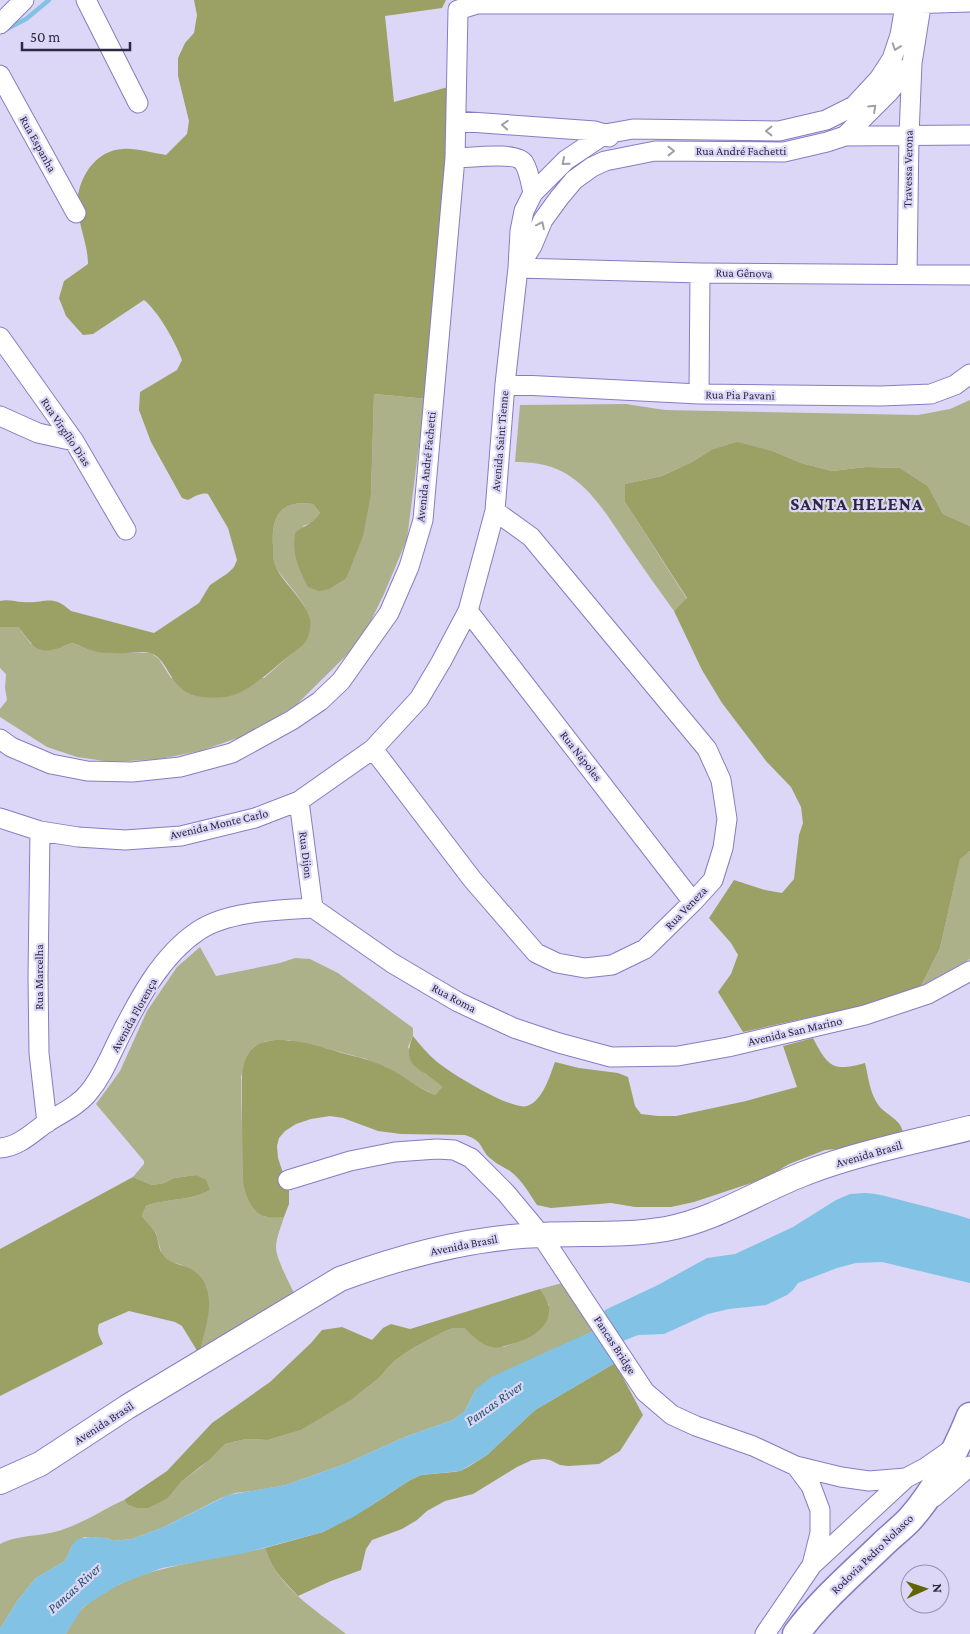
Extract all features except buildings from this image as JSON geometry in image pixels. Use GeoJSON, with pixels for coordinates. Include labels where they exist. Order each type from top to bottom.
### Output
{"type":"FeatureCollection","features":[{"type":"Feature","properties":{"kind":"highway","name":"Rodovia Pedro Nolasco"},"geometry":{"type":"LineString","coordinates":[[796,1634],[805,1621],[831,1594],[911,1518],[940,1478],[964,1455],[970,1416]]}},
{"type":"Feature","properties":{"kind":"main road","name":"Avenida Brasil"},"geometry":{"type":"LineString","coordinates":[[0,1482],[40,1464],[127,1407],[340,1279],[376,1266],[431,1251],[484,1240],[541,1234],[631,1233],[667,1229],[696,1221],[728,1208],[802,1174],[848,1159],[970,1128]]}},
{"type":"Feature","properties":{"kind":"street"},"geometry":{"type":"LineString","coordinates":[[0,24],[24,0]]}},
{"type":"Feature","properties":{"kind":"street"},"geometry":{"type":"LineString","coordinates":[[86,0],[138,103]]}},
{"type":"Feature","properties":{"kind":"street"},"geometry":{"type":"LineString","coordinates":[[914,2],[970,2]]}},
{"type":"Feature","properties":{"kind":"street","name":"Avenida André Fachetti"},"geometry":{"type":"LineString","coordinates":[[0,739],[11,747],[50,764],[87,770],[132,772],[180,767],[232,753],[292,720],[320,701],[341,681],[389,613],[409,567],[423,520],[455,158],[458,10],[477,4],[914,2]]}},
{"type":"Feature","properties":{"kind":"street","name":"Rua André Fachetti"},"geometry":{"type":"LineString","coordinates":[[623,156],[655,151],[784,152],[845,136],[890,92],[912,63],[914,2]]}},
{"type":"Feature","properties":{"kind":"street","name":"Rua André Fachetti"},"geometry":{"type":"LineString","coordinates":[[605,134],[633,129],[779,131],[826,120],[854,106],[879,79],[892,58],[914,2]]}},
{"type":"Feature","properties":{"kind":"street","name":"Travessa Verona"},"geometry":{"type":"LineString","coordinates":[[907,275],[912,63]]}},
{"type":"Feature","properties":{"kind":"street","name":"Rua Espanha"},"geometry":{"type":"LineString","coordinates":[[0,75],[76,212]]}},
{"type":"Feature","properties":{"kind":"street"},"geometry":{"type":"LineString","coordinates":[[456,121],[595,131],[605,134],[611,139],[623,156]]}},
{"type":"Feature","properties":{"kind":"street","name":"Avenida Saint Tienne"},"geometry":{"type":"LineString","coordinates":[[468,611],[495,512],[505,384],[518,268],[520,231],[524,211],[533,193],[566,160],[605,134]]}},
{"type":"Feature","properties":{"kind":"street"},"geometry":{"type":"LineString","coordinates":[[845,136],[970,135]]}},
{"type":"Feature","properties":{"kind":"street"},"geometry":{"type":"LineString","coordinates":[[455,158],[513,156],[523,161],[533,193]]}},
{"type":"Feature","properties":{"kind":"street","name":"Avenida Saint Tienne"},"geometry":{"type":"LineString","coordinates":[[518,268],[532,246],[543,220],[574,180],[592,167],[623,156]]}},
{"type":"Feature","properties":{"kind":"street","name":"Rua Gênova"},"geometry":{"type":"LineString","coordinates":[[518,268],[700,273],[970,275]]}},
{"type":"Feature","properties":{"kind":"street"},"geometry":{"type":"LineString","coordinates":[[699,394],[700,273]]}},
{"type":"Feature","properties":{"kind":"street","name":"Rua Virgílio Dias"},"geometry":{"type":"LineString","coordinates":[[0,337],[74,441],[126,530]]}},
{"type":"Feature","properties":{"kind":"street","name":"Rua Pia Pavani"},"geometry":{"type":"LineString","coordinates":[[505,384],[699,394],[882,396],[931,394],[955,385],[970,374]]}},
{"type":"Feature","properties":{"kind":"street"},"geometry":{"type":"LineString","coordinates":[[0,416],[38,433],[74,441]]}},
{"type":"Feature","properties":{"kind":"street","name":"Rua Veneza"},"geometry":{"type":"LineString","coordinates":[[372,749],[472,878],[536,953],[557,963],[584,968],[612,965],[645,949],[713,880],[723,848],[727,818],[721,780],[707,749],[531,537],[495,512]]}},
{"type":"Feature","properties":{"kind":"street","name":"Avenida Monte Carlo"},"geometry":{"type":"LineString","coordinates":[[0,818],[40,831],[78,837],[125,840],[181,836],[255,818],[299,801],[372,749],[419,699],[468,611]]}},
{"type":"Feature","properties":{"kind":"street","name":"Rua Nápoles"},"geometry":{"type":"LineString","coordinates":[[468,611],[693,902]]}},
{"type":"Feature","properties":{"kind":"street","name":"Rua Dijon"},"geometry":{"type":"LineString","coordinates":[[299,801],[312,908]]}},
{"type":"Feature","properties":{"kind":"street","name":"Rua Marcelha"},"geometry":{"type":"LineString","coordinates":[[40,831],[39,1053],[47,1123]]}},
{"type":"Feature","properties":{"kind":"street","name":"Rua Roma"},"geometry":{"type":"LineString","coordinates":[[312,908],[392,963],[458,1002],[514,1028],[611,1057]]}},
{"type":"Feature","properties":{"kind":"street","name":"Avenida Florença"},"geometry":{"type":"LineString","coordinates":[[0,1148],[8,1147],[29,1136],[88,1094],[104,1071],[120,1036],[145,991],[171,954],[199,930],[230,917],[279,910],[312,908]]}},
{"type":"Feature","properties":{"kind":"street","name":"Avenida San Marino"},"geometry":{"type":"LineString","coordinates":[[611,1057],[678,1056],[728,1047],[865,1015],[928,994],[970,970]]}},
{"type":"Feature","properties":{"kind":"street","name":"Pancas Bridge"},"geometry":{"type":"LineString","coordinates":[[288,1180],[350,1161],[395,1152],[437,1149],[454,1150],[471,1158],[506,1193],[541,1234],[645,1392],[672,1415],[696,1426],[753,1446],[796,1466],[841,1477],[869,1481],[906,1478]]}},
{"type":"Feature","properties":{"kind":"street"},"geometry":{"type":"LineString","coordinates":[[765,1634],[812,1565],[906,1478],[925,1468],[964,1455]]}},
{"type":"Feature","properties":{"kind":"street"},"geometry":{"type":"LineString","coordinates":[[796,1466],[811,1486],[820,1510],[820,1533],[812,1565]]}},
{"type":"Feature","properties":{"kind":"green space"},"geometry":{"type":"Polygon","coordinates":[[[194,0],[446,0],[442,8],[385,16],[394,102],[448,87],[451,121],[436,260],[428,399],[374,394],[371,494],[363,536],[346,579],[330,589],[319,591],[308,587],[297,561],[294,548],[295,533],[320,513],[313,504],[302,503],[293,504],[280,512],[274,526],[274,563],[307,611],[310,619],[308,636],[300,647],[255,683],[241,692],[218,698],[203,697],[183,690],[157,656],[150,653],[99,652],[72,643],[56,649],[40,650],[31,643],[18,627],[0,627],[0,601],[31,602],[48,600],[58,602],[71,611],[154,633],[199,603],[210,585],[228,573],[234,567],[237,560],[228,528],[208,494],[200,494],[188,500],[182,498],[151,442],[139,410],[140,392],[177,370],[182,360],[161,319],[144,300],[93,334],[83,335],[66,316],[59,298],[64,281],[88,264],[87,251],[79,218],[78,201],[79,190],[88,170],[103,155],[112,151],[134,149],[166,155],[187,134],[189,121],[178,76],[178,58],[185,43],[194,33],[197,15],[194,0]]]}},
{"type":"Feature","properties":{"kind":"green space"},"geometry":{"type":"Polygon","coordinates":[[[374,394],[428,399],[419,445],[407,539],[384,594],[361,641],[297,704],[252,733],[200,751],[160,759],[111,762],[77,757],[47,747],[0,717],[0,709],[7,700],[5,688],[6,674],[0,668],[0,627],[18,627],[31,644],[62,647],[72,643],[93,651],[151,653],[159,659],[171,678],[264,678],[306,641],[306,610],[274,564],[273,536],[276,519],[285,507],[302,503],[313,504],[320,513],[314,522],[303,526],[330,589],[346,579],[371,494],[374,394]]]}},
{"type":"Feature","properties":{"kind":"green space"},"geometry":{"type":"Polygon","coordinates":[[[970,400],[970,526],[943,514],[928,486],[900,468],[866,467],[832,471],[801,463],[775,452],[711,450],[692,462],[662,476],[625,484],[625,502],[687,599],[674,611],[591,494],[563,472],[545,465],[515,462],[520,405],[626,404],[665,410],[918,415],[950,409],[970,400]]]}},
{"type":"Feature","properties":{"kind":"green space"},"geometry":{"type":"Polygon","coordinates":[[[737,442],[775,452],[801,463],[832,471],[866,467],[900,468],[928,486],[943,514],[970,526],[970,851],[960,859],[940,948],[921,986],[857,1007],[743,1032],[718,992],[731,974],[738,955],[731,943],[709,918],[734,880],[765,890],[782,893],[794,879],[799,835],[803,823],[801,807],[791,787],[766,761],[722,703],[702,670],[674,611],[687,598],[625,502],[625,484],[662,476],[692,462],[711,450],[737,442]]]}},
{"type":"Feature","properties":{"kind":"green space"},"geometry":{"type":"Polygon","coordinates":[[[970,851],[970,959],[921,986],[940,948],[960,858],[970,851]]]}},
{"type":"Feature","properties":{"kind":"green space"},"geometry":{"type":"Polygon","coordinates":[[[200,947],[216,976],[280,963],[295,958],[310,959],[338,973],[413,1028],[413,1036],[408,1047],[425,1074],[435,1079],[442,1087],[435,1095],[386,1067],[366,1059],[321,1047],[288,1040],[266,1041],[255,1046],[248,1054],[241,1077],[243,1181],[265,1217],[284,1217],[276,1248],[297,1299],[199,1354],[208,1312],[206,1286],[182,1265],[171,1262],[162,1255],[156,1233],[142,1216],[146,1206],[203,1194],[210,1190],[196,1175],[174,1178],[164,1183],[152,1185],[133,1177],[144,1164],[144,1161],[96,1104],[120,1071],[147,1011],[177,967],[200,947]]]}},
{"type":"Feature","properties":{"kind":"green space"},"geometry":{"type":"Polygon","coordinates":[[[413,1036],[443,1067],[481,1090],[508,1103],[527,1106],[533,1103],[542,1093],[555,1062],[579,1068],[618,1073],[628,1077],[635,1106],[641,1114],[658,1116],[676,1116],[746,1101],[797,1087],[783,1046],[813,1038],[823,1055],[833,1065],[845,1067],[865,1063],[875,1100],[883,1110],[893,1117],[903,1133],[884,1145],[825,1150],[789,1164],[766,1178],[694,1202],[671,1207],[635,1207],[611,1203],[551,1208],[537,1205],[518,1178],[492,1160],[478,1142],[471,1137],[465,1135],[401,1134],[378,1131],[343,1118],[330,1116],[296,1124],[285,1131],[279,1138],[277,1146],[278,1158],[289,1191],[289,1204],[284,1217],[267,1217],[257,1212],[245,1192],[242,1161],[242,1073],[247,1056],[254,1047],[265,1042],[277,1040],[319,1046],[381,1065],[435,1095],[442,1087],[416,1067],[409,1056],[413,1036]]]}},
{"type":"Feature","properties":{"kind":"green space"},"geometry":{"type":"Polygon","coordinates":[[[196,1175],[206,1180],[210,1190],[187,1198],[146,1206],[142,1216],[155,1233],[164,1256],[173,1262],[191,1269],[200,1276],[206,1286],[209,1308],[199,1354],[182,1326],[175,1322],[129,1311],[99,1324],[98,1332],[103,1344],[0,1396],[0,1249],[133,1177],[152,1185],[164,1183],[174,1178],[196,1175]]]}},
{"type":"Feature","properties":{"kind":"green space"},"geometry":{"type":"Polygon","coordinates":[[[566,1282],[595,1330],[476,1389],[465,1411],[453,1420],[405,1437],[345,1464],[286,1485],[235,1493],[221,1498],[164,1527],[132,1539],[113,1541],[106,1538],[84,1537],[72,1546],[65,1561],[36,1578],[18,1600],[0,1629],[0,1544],[15,1539],[56,1532],[79,1523],[124,1500],[128,1505],[149,1508],[168,1498],[182,1481],[201,1467],[225,1444],[246,1439],[268,1440],[301,1430],[361,1392],[379,1378],[394,1361],[413,1348],[453,1328],[464,1328],[482,1343],[504,1347],[514,1343],[549,1305],[540,1289],[566,1282]]]}},
{"type":"Feature","properties":{"kind":"green space"},"geometry":{"type":"Polygon","coordinates":[[[540,1289],[549,1307],[549,1314],[544,1326],[534,1335],[521,1341],[495,1347],[480,1342],[464,1328],[453,1328],[443,1332],[413,1348],[394,1361],[379,1378],[352,1399],[301,1430],[268,1440],[246,1439],[225,1444],[209,1460],[182,1481],[168,1498],[149,1508],[138,1508],[128,1505],[124,1500],[167,1471],[212,1423],[270,1382],[322,1330],[342,1327],[372,1340],[383,1328],[391,1324],[410,1329],[540,1289]]]}},
{"type":"Feature","properties":{"kind":"green space"},"geometry":{"type":"Polygon","coordinates":[[[615,1363],[643,1415],[620,1451],[599,1464],[568,1466],[544,1459],[532,1460],[473,1494],[445,1501],[402,1529],[372,1540],[366,1549],[361,1570],[298,1596],[275,1569],[265,1548],[323,1532],[369,1507],[410,1480],[421,1475],[460,1471],[468,1467],[487,1455],[535,1410],[615,1363]]]}},
{"type":"Feature","properties":{"kind":"green space"},"geometry":{"type":"Polygon","coordinates":[[[265,1548],[278,1575],[288,1586],[310,1607],[346,1634],[66,1634],[77,1615],[85,1606],[105,1592],[126,1581],[172,1567],[265,1548]]]}},
{"type":"Feature","properties":{"kind":"water","name":"Pancas River"},"geometry":{"type":"Polygon","coordinates":[[[865,1193],[891,1197],[970,1219],[970,1283],[882,1262],[856,1263],[798,1283],[787,1295],[766,1305],[729,1309],[708,1314],[664,1334],[638,1335],[623,1341],[615,1363],[535,1410],[487,1455],[460,1471],[421,1475],[410,1480],[355,1516],[323,1532],[245,1553],[162,1568],[120,1584],[83,1607],[66,1634],[0,1634],[0,1629],[18,1600],[36,1578],[65,1561],[77,1539],[91,1537],[106,1538],[113,1541],[132,1539],[164,1527],[228,1495],[286,1485],[345,1464],[405,1437],[453,1420],[465,1411],[476,1389],[491,1377],[595,1330],[605,1310],[658,1285],[707,1258],[735,1254],[793,1227],[836,1200],[850,1194],[865,1193]]]}},
{"type":"Feature","properties":{"kind":"waterway"},"geometry":{"type":"LineString","coordinates":[[5,30],[26,19],[49,0]]}},
{"type":"Feature","properties":{"kind":"district","name":"SANTA HELENA"},"geometry":{"type":"Point","coordinates":[857,504]}}]}
